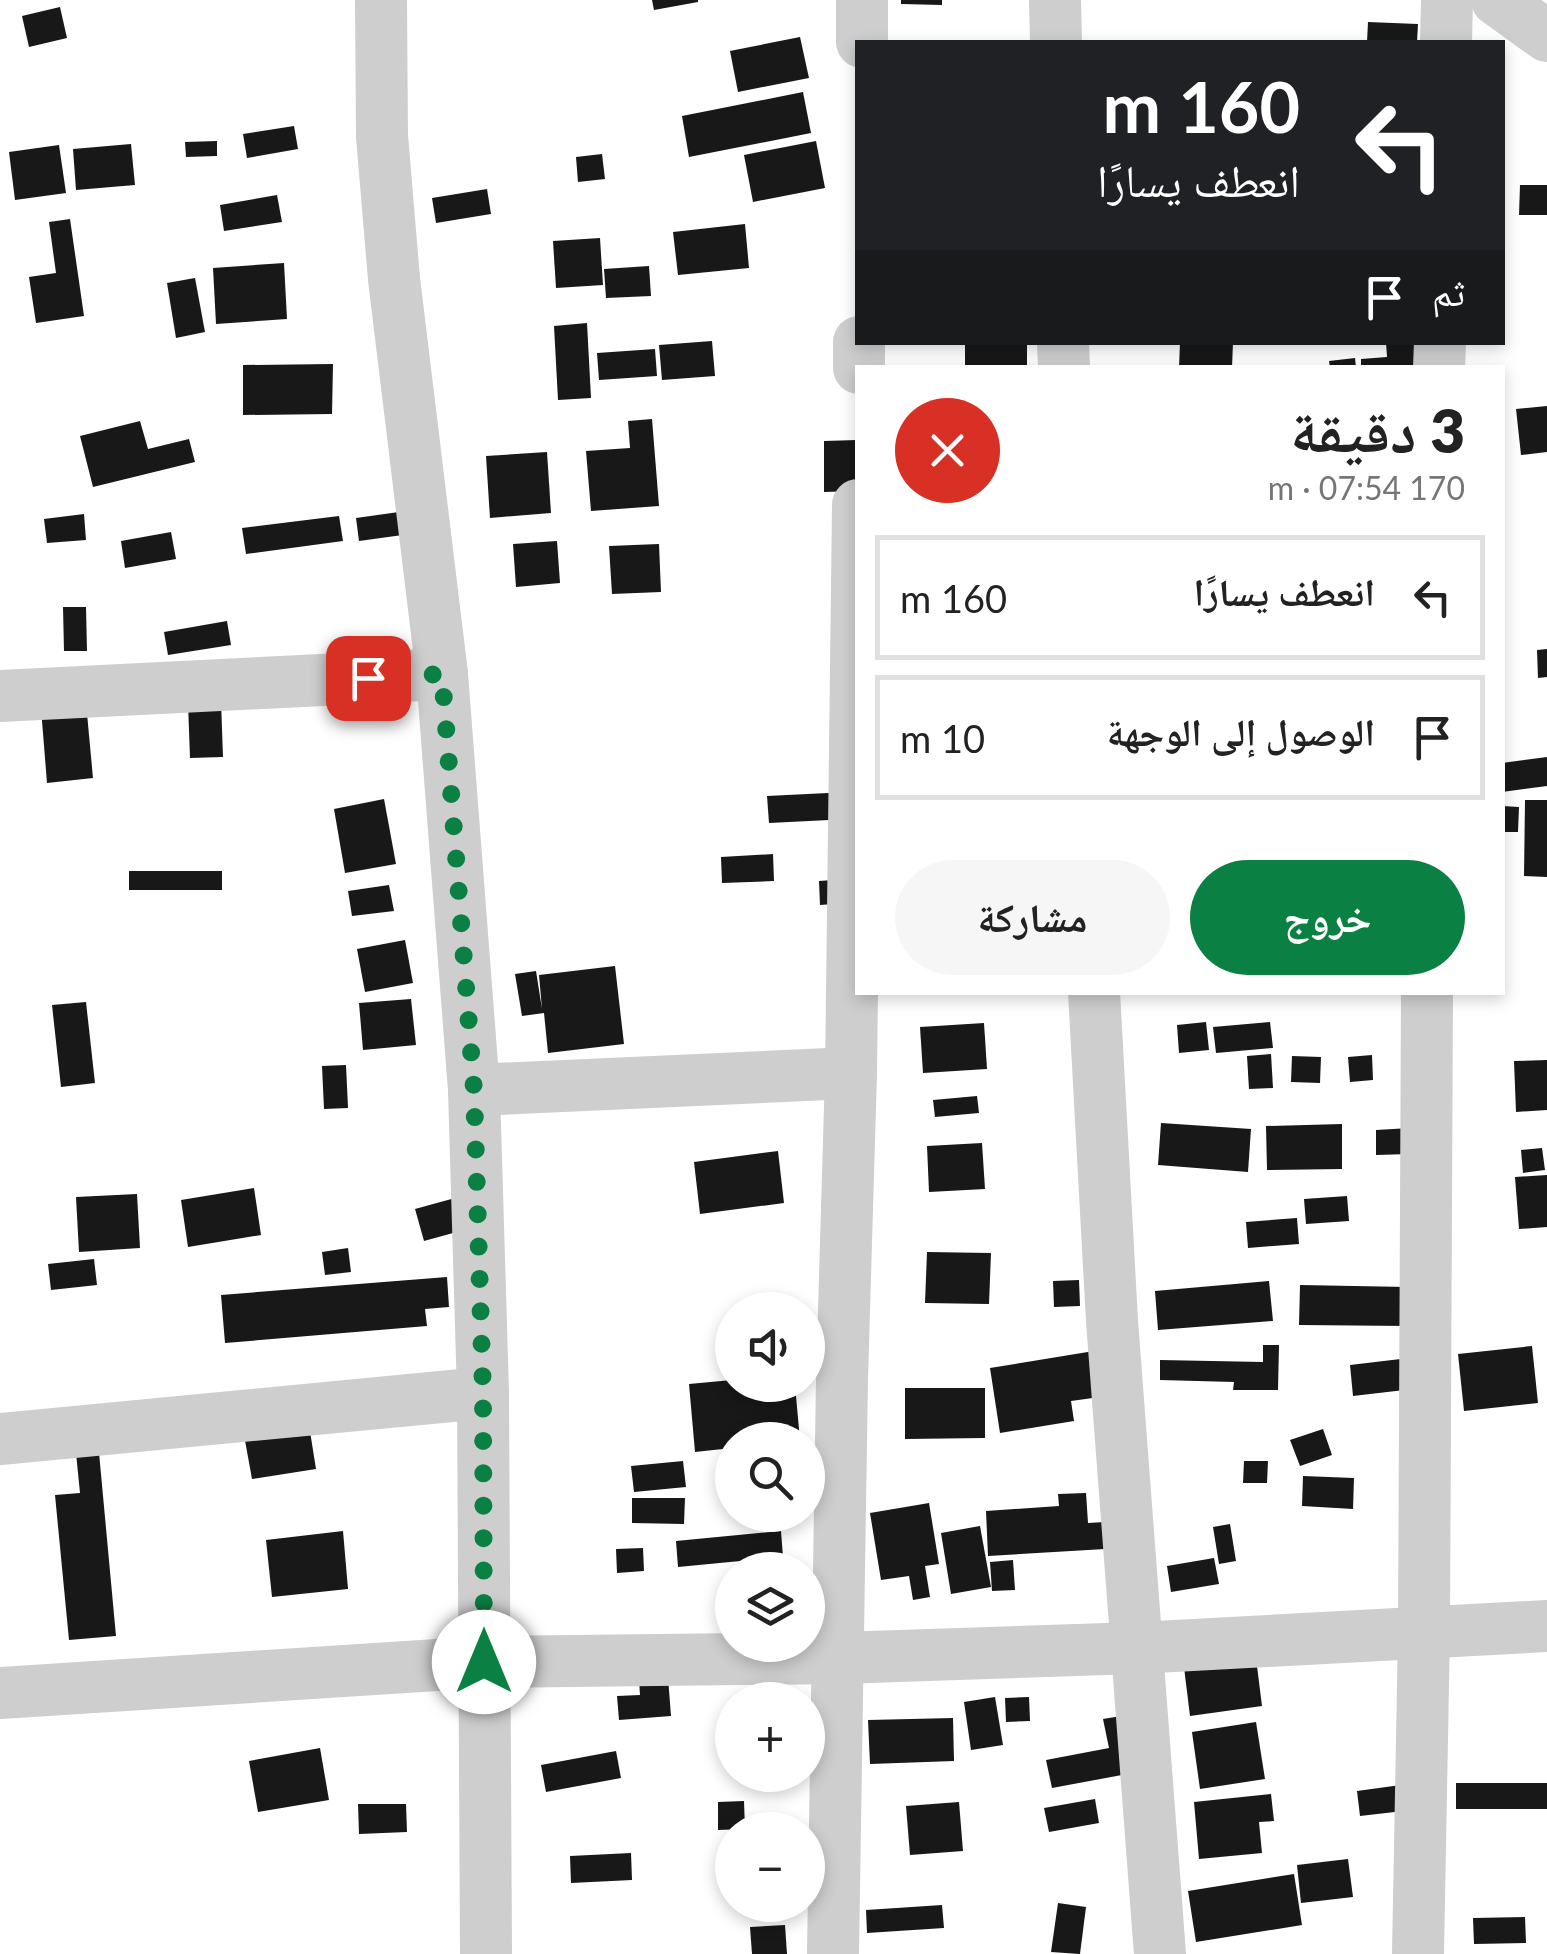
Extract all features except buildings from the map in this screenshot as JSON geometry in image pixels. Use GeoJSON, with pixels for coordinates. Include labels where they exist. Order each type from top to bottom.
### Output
{"type":"FeatureCollection","features":[{"type":"Feature","properties":{"kind":"street"},"geometry":{"type":"LineString","coordinates":[[381,0],[382,136],[394,278],[442,674],[474,1090],[483,1393],[486,1954]]}},
{"type":"Feature","properties":{"kind":"street"},"geometry":{"type":"LineString","coordinates":[[862,0],[862,40]]}},
{"type":"Feature","properties":{"kind":"street"},"geometry":{"type":"LineString","coordinates":[[1055,0],[1056,40]]}},
{"type":"Feature","properties":{"kind":"street"},"geometry":{"type":"LineString","coordinates":[[1446,40],[1447,0]]}},
{"type":"Feature","properties":{"kind":"street"},"geometry":{"type":"LineString","coordinates":[[1497,0],[1547,36]]}},
{"type":"Feature","properties":{"kind":"street"},"geometry":{"type":"LineString","coordinates":[[0,696],[442,674]]}},
{"type":"Feature","properties":{"kind":"street"},"geometry":{"type":"LineString","coordinates":[[833,1954],[855,748]]}},
{"type":"Feature","properties":{"kind":"street"},"geometry":{"type":"LineString","coordinates":[[1094,995],[1112,1321],[1160,1954]]}},
{"type":"Feature","properties":{"kind":"street"},"geometry":{"type":"LineString","coordinates":[[1418,1954],[1424,1631],[1426,995]]}},
{"type":"Feature","properties":{"kind":"street"},"geometry":{"type":"LineString","coordinates":[[474,1090],[851,1073]]}},
{"type":"Feature","properties":{"kind":"street"},"geometry":{"type":"LineString","coordinates":[[0,1439],[483,1393]]}},
{"type":"Feature","properties":{"kind":"street"},"geometry":{"type":"LineString","coordinates":[[0,1693],[484,1662],[840,1658],[1137,1648],[1547,1626]]}},
{"type":"Feature","properties":{"kind":"route"},"geometry":{"type":"LineString","coordinates":[[368,678],[442,674],[474,1090],[483,1393],[484,1662]]}}]}
